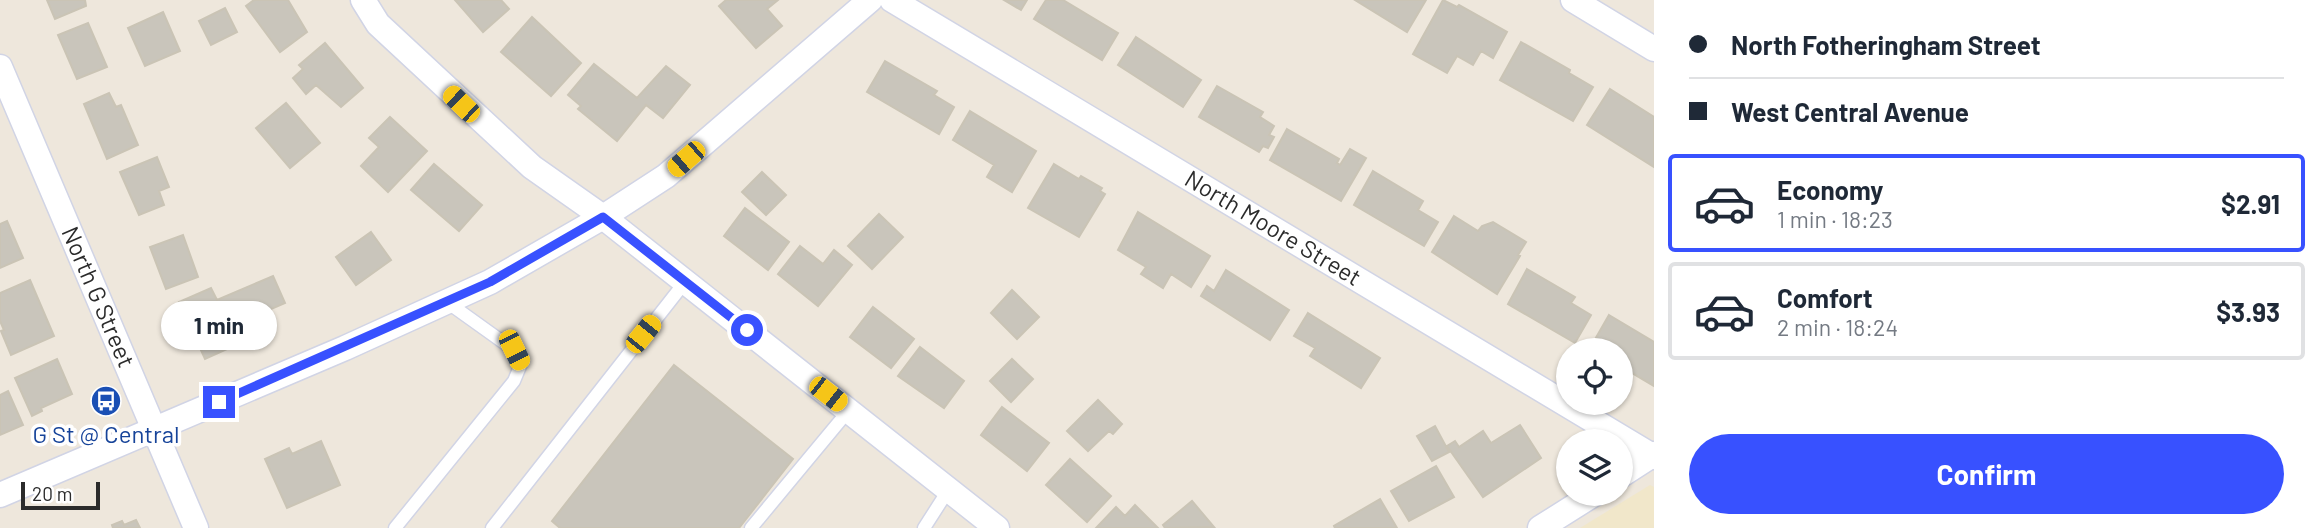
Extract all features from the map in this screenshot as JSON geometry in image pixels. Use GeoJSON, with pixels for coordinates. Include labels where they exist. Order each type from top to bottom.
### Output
{"type":"FeatureCollection","features":[{"type":"Feature","properties":{"kind":"street"},"geometry":{"type":"LineString","coordinates":[[363,0],[377,24],[461,104],[533,167],[603,217],[997,528]]}},
{"type":"Feature","properties":{"kind":"street"},"geometry":{"type":"LineString","coordinates":[[0,495],[490,282],[603,217],[666,176],[870,0]]}},
{"type":"Feature","properties":{"kind":"street","name":"North Moore Street"},"geometry":{"type":"LineString","coordinates":[[892,0],[1653,455]]}},
{"type":"Feature","properties":{"kind":"street"},"geometry":{"type":"LineString","coordinates":[[1573,0],[1654,49]]}},
{"type":"Feature","properties":{"kind":"street","name":"North G Street"},"geometry":{"type":"LineString","coordinates":[[0,67],[196,528]]}},
{"type":"Feature","properties":{"kind":"street"},"geometry":{"type":"LineString","coordinates":[[1633,468],[1653,455]]}},
{"type":"Feature","properties":{"kind":"street"},"geometry":{"type":"LineString","coordinates":[[1540,528],[1575,506]]}},
{"type":"Feature","properties":{"kind":"lane"},"geometry":{"type":"LineString","coordinates":[[492,528],[685,282]]}},
{"type":"Feature","properties":{"kind":"lane"},"geometry":{"type":"LineString","coordinates":[[395,528],[514,381],[522,364],[514,350],[447,302]]}},
{"type":"Feature","properties":{"kind":"lane"},"geometry":{"type":"LineString","coordinates":[[751,528],[849,410]]}},
{"type":"Feature","properties":{"kind":"lane"},"geometry":{"type":"LineString","coordinates":[[924,528],[949,489]]}},
{"type":"Feature","properties":{"kind":"shaded area"},"geometry":{"type":"Polygon","coordinates":[[[1650,485],[1654,487],[1654,528],[1580,528],[1616,506],[1633,506],[1633,495],[1650,485]]]}},
{"type":"Feature","properties":{"kind":"building"},"geometry":{"type":"Polygon","coordinates":[[[47,0],[85,0],[86,6],[55,19],[47,0]]]}},
{"type":"Feature","properties":{"kind":"building"},"geometry":{"type":"Polygon","coordinates":[[[254,0],[288,0],[307,32],[280,52],[246,6],[254,0]]]}},
{"type":"Feature","properties":{"kind":"building"},"geometry":{"type":"Polygon","coordinates":[[[455,0],[501,0],[509,9],[483,32],[455,0]]]}},
{"type":"Feature","properties":{"kind":"building"},"geometry":{"type":"Polygon","coordinates":[[[726,0],[778,0],[767,9],[782,26],[756,48],[719,6],[726,0]]]}},
{"type":"Feature","properties":{"kind":"building"},"geometry":{"type":"Polygon","coordinates":[[[1004,0],[1027,0],[1021,10],[1004,0]]]}},
{"type":"Feature","properties":{"kind":"building"},"geometry":{"type":"Polygon","coordinates":[[[1046,0],[1063,0],[1118,33],[1102,60],[1034,19],[1046,0]]]}},
{"type":"Feature","properties":{"kind":"building"},"geometry":{"type":"Polygon","coordinates":[[[1355,0],[1426,0],[1407,32],[1355,0]]]}},
{"type":"Feature","properties":{"kind":"building"},"geometry":{"type":"Polygon","coordinates":[[[1443,0],[1457,7],[1459,5],[1507,32],[1493,58],[1481,51],[1473,65],[1457,56],[1447,73],[1413,54],[1443,0]]]}},
{"type":"Feature","properties":{"kind":"building"},"geometry":{"type":"Polygon","coordinates":[[[225,8],[237,32],[211,45],[199,21],[225,8]]]}},
{"type":"Feature","properties":{"kind":"building"},"geometry":{"type":"Polygon","coordinates":[[[163,12],[180,51],[145,66],[128,28],[163,12]]]}},
{"type":"Feature","properties":{"kind":"building"},"geometry":{"type":"Polygon","coordinates":[[[532,17],[581,63],[551,96],[501,52],[532,17]]]}},
{"type":"Feature","properties":{"kind":"building"},"geometry":{"type":"Polygon","coordinates":[[[88,23],[107,67],[77,79],[58,35],[88,23]]]}},
{"type":"Feature","properties":{"kind":"building"},"geometry":{"type":"Polygon","coordinates":[[[1136,37],[1201,80],[1183,107],[1118,65],[1136,37]]]}},
{"type":"Feature","properties":{"kind":"building"},"geometry":{"type":"Polygon","coordinates":[[[1521,42],[1570,70],[1569,73],[1593,87],[1573,121],[1500,80],[1521,42]]]}},
{"type":"Feature","properties":{"kind":"building"},"geometry":{"type":"Polygon","coordinates":[[[325,43],[363,88],[341,107],[316,85],[306,94],[293,78],[303,69],[299,65],[325,43]]]}},
{"type":"Feature","properties":{"kind":"building"},"geometry":{"type":"Polygon","coordinates":[[[885,61],[937,91],[934,95],[954,107],[939,134],[867,92],[885,61]]]}},
{"type":"Feature","properties":{"kind":"building"},"geometry":{"type":"Polygon","coordinates":[[[594,64],[637,98],[666,66],[690,85],[663,118],[646,105],[617,141],[578,109],[581,106],[568,95],[594,64]]]}},
{"type":"Feature","properties":{"kind":"building"},"geometry":{"type":"Polygon","coordinates":[[[1217,86],[1263,112],[1260,117],[1274,126],[1269,135],[1274,137],[1268,148],[1263,146],[1259,152],[1199,117],[1217,86]]]}},
{"type":"Feature","properties":{"kind":"building"},"geometry":{"type":"Polygon","coordinates":[[[1610,89],[1654,117],[1654,167],[1587,125],[1610,89]]]}},
{"type":"Feature","properties":{"kind":"building"},"geometry":{"type":"Polygon","coordinates":[[[109,93],[116,107],[121,105],[138,145],[107,159],[84,104],[109,93]]]}},
{"type":"Feature","properties":{"kind":"building"},"geometry":{"type":"Polygon","coordinates":[[[286,103],[320,143],[290,168],[256,128],[286,103]]]}},
{"type":"Feature","properties":{"kind":"building"},"geometry":{"type":"Polygon","coordinates":[[[970,111],[1036,151],[1012,192],[987,177],[994,165],[953,140],[970,111]]]}},
{"type":"Feature","properties":{"kind":"building"},"geometry":{"type":"Polygon","coordinates":[[[390,117],[427,151],[388,192],[361,166],[379,147],[369,138],[390,117]]]}},
{"type":"Feature","properties":{"kind":"building"},"geometry":{"type":"Polygon","coordinates":[[[1287,129],[1339,159],[1337,163],[1340,165],[1350,149],[1366,158],[1341,201],[1270,160],[1287,129]]]}},
{"type":"Feature","properties":{"kind":"building"},"geometry":{"type":"Polygon","coordinates":[[[157,157],[169,187],[159,191],[164,205],[139,215],[120,172],[157,157]]]}},
{"type":"Feature","properties":{"kind":"building"},"geometry":{"type":"Polygon","coordinates":[[[434,164],[482,205],[459,231],[411,190],[434,164]]]}},
{"type":"Feature","properties":{"kind":"building"},"geometry":{"type":"Polygon","coordinates":[[[1054,164],[1079,179],[1081,176],[1102,188],[1100,191],[1105,194],[1079,237],[1028,208],[1054,164]]]}},
{"type":"Feature","properties":{"kind":"building"},"geometry":{"type":"Polygon","coordinates":[[[1373,171],[1423,201],[1418,210],[1438,222],[1424,246],[1354,205],[1373,171]]]}},
{"type":"Feature","properties":{"kind":"building"},"geometry":{"type":"Polygon","coordinates":[[[762,172],[786,195],[766,215],[742,192],[762,172]]]}},
{"type":"Feature","properties":{"kind":"building"},"geometry":{"type":"Polygon","coordinates":[[[745,208],[789,242],[768,270],[724,236],[745,208]]]}},
{"type":"Feature","properties":{"kind":"building"},"geometry":{"type":"Polygon","coordinates":[[[1138,212],[1210,256],[1191,287],[1171,274],[1163,288],[1141,274],[1146,267],[1118,250],[1138,212]]]}},
{"type":"Feature","properties":{"kind":"building"},"geometry":{"type":"Polygon","coordinates":[[[879,214],[903,237],[872,269],[848,246],[879,214]]]}},
{"type":"Feature","properties":{"kind":"building"},"geometry":{"type":"Polygon","coordinates":[[[1454,216],[1478,231],[1482,226],[1493,222],[1526,242],[1497,294],[1432,252],[1454,216]]]}},
{"type":"Feature","properties":{"kind":"building"},"geometry":{"type":"Polygon","coordinates":[[[7,221],[23,258],[0,268],[0,224],[7,221]]]}},
{"type":"Feature","properties":{"kind":"building"},"geometry":{"type":"Polygon","coordinates":[[[371,232],[391,260],[356,285],[336,257],[371,232]]]}},
{"type":"Feature","properties":{"kind":"building"},"geometry":{"type":"Polygon","coordinates":[[[183,235],[198,277],[166,289],[150,247],[183,235]]]}},
{"type":"Feature","properties":{"kind":"building"},"geometry":{"type":"Polygon","coordinates":[[[800,246],[823,264],[834,250],[852,265],[818,306],[778,274],[800,246]]]}},
{"type":"Feature","properties":{"kind":"building"},"geometry":{"type":"Polygon","coordinates":[[[1527,269],[1575,297],[1571,303],[1591,315],[1578,338],[1566,338],[1508,304],[1527,269]]]}},
{"type":"Feature","properties":{"kind":"building"},"geometry":{"type":"Polygon","coordinates":[[[1226,270],[1289,310],[1270,340],[1201,296],[1207,286],[1214,291],[1226,270]]]}},
{"type":"Feature","properties":{"kind":"building"},"geometry":{"type":"Polygon","coordinates":[[[273,276],[285,303],[246,320],[243,312],[225,320],[236,345],[205,359],[179,302],[211,288],[217,300],[273,276]]]}},
{"type":"Feature","properties":{"kind":"building"},"geometry":{"type":"Polygon","coordinates":[[[30,280],[54,336],[11,355],[1,331],[4,330],[0,321],[0,293],[30,280]]]}},
{"type":"Feature","properties":{"kind":"building"},"geometry":{"type":"Polygon","coordinates":[[[1012,290],[1039,317],[1017,339],[991,313],[1012,290]]]}},
{"type":"Feature","properties":{"kind":"building"},"geometry":{"type":"Polygon","coordinates":[[[873,307],[914,339],[891,368],[850,337],[873,307]]]}},
{"type":"Feature","properties":{"kind":"building"},"geometry":{"type":"Polygon","coordinates":[[[1308,313],[1380,358],[1361,388],[1310,356],[1315,348],[1294,336],[1308,313]]]}},
{"type":"Feature","properties":{"kind":"building"},"geometry":{"type":"Polygon","coordinates":[[[1609,315],[1654,342],[1654,386],[1633,374],[1633,338],[1596,338],[1609,315]]]}},
{"type":"Feature","properties":{"kind":"building"},"geometry":{"type":"Polygon","coordinates":[[[920,347],[964,381],[944,408],[898,376],[920,347]]]}},
{"type":"Feature","properties":{"kind":"building"},"geometry":{"type":"Polygon","coordinates":[[[57,359],[72,394],[41,408],[42,411],[32,416],[15,378],[57,359]]]}},
{"type":"Feature","properties":{"kind":"building"},"geometry":{"type":"Polygon","coordinates":[[[1012,359],[1033,379],[1011,402],[990,381],[1012,359]]]}},
{"type":"Feature","properties":{"kind":"building"},"geometry":{"type":"Polygon","coordinates":[[[674,365],[793,459],[739,528],[560,528],[552,521],[674,365]]]}},
{"type":"Feature","properties":{"kind":"building"},"geometry":{"type":"Polygon","coordinates":[[[8,391],[23,425],[0,435],[0,395],[8,391]]]}},
{"type":"Feature","properties":{"kind":"building"},"geometry":{"type":"Polygon","coordinates":[[[1098,400],[1122,424],[1113,434],[1109,431],[1088,451],[1067,431],[1098,400]]]}},
{"type":"Feature","properties":{"kind":"building"},"geometry":{"type":"Polygon","coordinates":[[[1002,407],[1049,443],[1027,471],[981,435],[1002,407]]]}},
{"type":"Feature","properties":{"kind":"building"},"geometry":{"type":"Polygon","coordinates":[[[1520,425],[1541,458],[1483,497],[1447,446],[1455,441],[1459,447],[1483,431],[1491,443],[1520,425]]]}},
{"type":"Feature","properties":{"kind":"building"},"geometry":{"type":"Polygon","coordinates":[[[1435,426],[1449,452],[1432,461],[1417,436],[1435,426]]]}},
{"type":"Feature","properties":{"kind":"building"},"geometry":{"type":"Polygon","coordinates":[[[321,441],[340,485],[287,508],[265,459],[289,448],[292,454],[321,441]]]}},
{"type":"Feature","properties":{"kind":"building"},"geometry":{"type":"Polygon","coordinates":[[[1070,459],[1111,496],[1087,522],[1046,485],[1070,459]]]}},
{"type":"Feature","properties":{"kind":"building"},"geometry":{"type":"Polygon","coordinates":[[[1436,466],[1454,497],[1409,521],[1391,491],[1436,466]]]}},
{"type":"Feature","properties":{"kind":"building"},"geometry":{"type":"Polygon","coordinates":[[[1380,499],[1397,528],[1335,528],[1334,526],[1380,499]]]}},
{"type":"Feature","properties":{"kind":"building"},"geometry":{"type":"Polygon","coordinates":[[[1192,501],[1214,527],[1165,528],[1163,525],[1192,501]]]}},
{"type":"Feature","properties":{"kind":"building"},"geometry":{"type":"Polygon","coordinates":[[[1135,505],[1158,528],[1096,528],[1116,507],[1125,516],[1135,505]]]}},
{"type":"Feature","properties":{"kind":"building"},"geometry":{"type":"Polygon","coordinates":[[[136,520],[140,528],[113,528],[112,525],[122,521],[124,525],[136,520]]]}},
{"type":"Feature","properties":{"kind":"place","name":"G St @ Central"},"geometry":{"type":"Point","coordinates":[106,401]}},
{"type":"Feature","properties":{"kind":"route"},"geometry":{"type":"LineString","coordinates":[[219,402],[490,282],[603,217],[747,330]]}}]}
